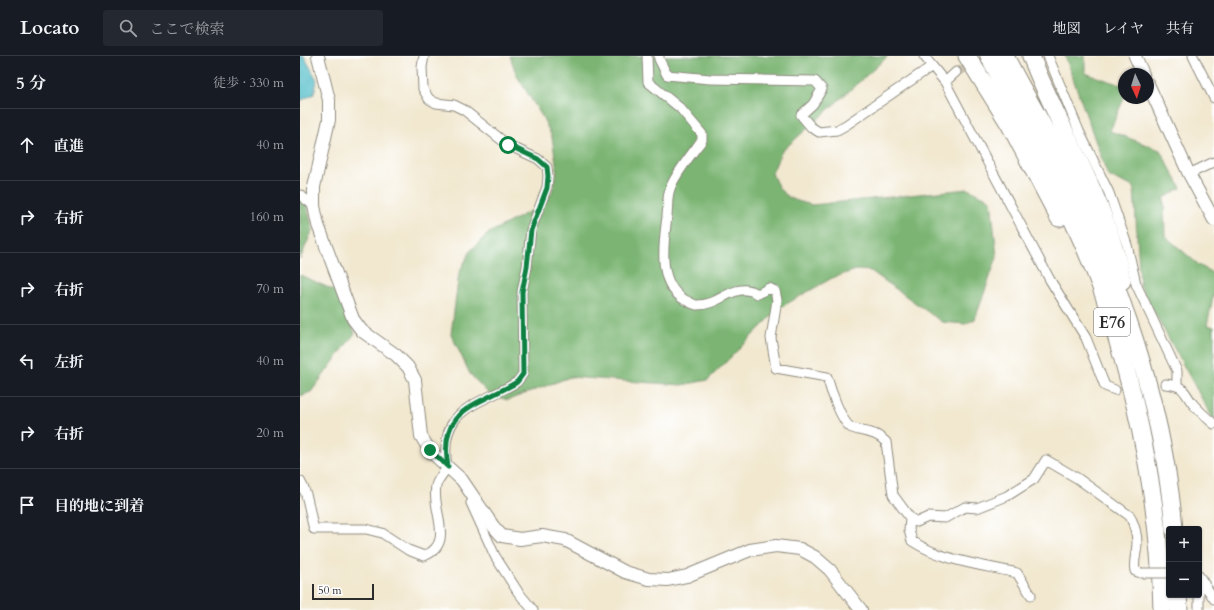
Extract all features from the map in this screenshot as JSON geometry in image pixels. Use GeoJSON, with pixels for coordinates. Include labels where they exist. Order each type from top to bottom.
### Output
{"type":"FeatureCollection","features":[{"type":"Feature","properties":{"kind":"highway"},"geometry":{"type":"LineString","coordinates":[[967,56],[1010,125],[1041,186],[1072,241],[1123,358]]}},
{"type":"Feature","properties":{"kind":"highway","name":"E76"},"geometry":{"type":"LineString","coordinates":[[989,56],[1047,169],[1086,252],[1102,291],[1123,358],[1138,414],[1148,464],[1159,555],[1162,610]]}},
{"type":"Feature","properties":{"kind":"highway","name":"E76"},"geometry":{"type":"LineString","coordinates":[[1005,56],[1062,162],[1100,246],[1132,329],[1155,413],[1164,453],[1174,526]]}},
{"type":"Feature","properties":{"kind":"highway"},"geometry":{"type":"LineString","coordinates":[[1031,56],[1039,76],[1094,191],[1118,258],[1132,329]]}},
{"type":"Feature","properties":{"kind":"highway"},"geometry":{"type":"LineString","coordinates":[[1178,598],[1179,610]]}},
{"type":"Feature","properties":{"kind":"street"},"geometry":{"type":"LineString","coordinates":[[318,56],[329,100],[329,120],[314,187],[314,206],[318,225],[353,319],[362,331],[396,355],[408,366],[415,380],[421,436],[430,450],[462,480],[493,526],[502,536],[520,539],[542,536],[565,540],[625,572],[649,579],[668,580],[687,576],[750,550],[776,546],[800,549],[815,557],[830,570],[861,610]]}},
{"type":"Feature","properties":{"kind":"street"},"geometry":{"type":"LineString","coordinates":[[300,481],[306,490],[309,513],[314,529],[366,529],[382,533],[408,550],[424,556],[434,552],[440,544],[440,526],[435,499],[436,484],[448,467],[445,454],[452,421],[463,411],[517,382],[523,374],[522,292],[527,267],[531,230],[547,188],[547,167],[538,159],[508,145],[464,110],[454,105],[436,103],[429,99],[423,89],[422,67],[424,56]]}},
{"type":"Feature","properties":{"kind":"street"},"geometry":{"type":"LineString","coordinates":[[647,56],[648,82],[680,108],[702,134],[702,140],[670,188],[663,260],[668,278],[677,295],[694,305],[708,304],[723,298],[737,289],[751,289],[758,294],[769,288],[775,291],[777,300],[771,338],[776,368],[827,377],[844,419],[850,428],[880,435],[886,442],[893,495],[910,518],[917,522],[928,517],[945,518],[965,507],[977,508],[1007,496],[1034,479],[1046,460],[1077,478],[1130,516],[1135,525],[1137,543],[1133,562],[1135,571],[1141,573],[1166,573]]}},
{"type":"Feature","properties":{"kind":"street"},"geometry":{"type":"LineString","coordinates":[[659,56],[667,75],[710,79],[815,82],[822,89],[813,104],[801,115],[811,127],[819,132],[837,130],[846,125],[932,66]]}},
{"type":"Feature","properties":{"kind":"street"},"geometry":{"type":"LineString","coordinates":[[924,56],[945,82],[1050,280],[1086,338],[1105,386],[1115,390]]}},
{"type":"Feature","properties":{"kind":"street"},"geometry":{"type":"LineString","coordinates":[[1048,56],[1079,131],[1109,193],[1127,245],[1136,284],[1177,371],[1177,385]]}},
{"type":"Feature","properties":{"kind":"street"},"geometry":{"type":"LineString","coordinates":[[1135,56],[1140,68]]}},
{"type":"Feature","properties":{"kind":"street"},"geometry":{"type":"LineString","coordinates":[[1193,56],[1214,98]]}},
{"type":"Feature","properties":{"kind":"street"},"geometry":{"type":"LineString","coordinates":[[945,82],[956,72]]}},
{"type":"Feature","properties":{"kind":"street"},"geometry":{"type":"LineString","coordinates":[[1154,97],[1190,174],[1214,220]]}},
{"type":"Feature","properties":{"kind":"street"},"geometry":{"type":"LineString","coordinates":[[1190,174],[1214,162]]}},
{"type":"Feature","properties":{"kind":"street"},"geometry":{"type":"LineString","coordinates":[[300,195],[314,206]]}},
{"type":"Feature","properties":{"kind":"street"},"geometry":{"type":"LineString","coordinates":[[1164,384],[1177,385],[1185,391],[1193,404],[1214,424]]}},
{"type":"Feature","properties":{"kind":"street"},"geometry":{"type":"LineString","coordinates":[[475,498],[471,503],[489,545],[518,592],[533,610]]}},
{"type":"Feature","properties":{"kind":"street"},"geometry":{"type":"LineString","coordinates":[[910,518],[909,530],[912,542],[941,556],[1017,573],[1031,595]]}},
{"type":"Feature","properties":{"kind":"street"},"geometry":{"type":"LineString","coordinates":[[1202,587],[1214,599]]}},
{"type":"Feature","properties":{"kind":"street"},"geometry":{"type":"LineString","coordinates":[[1199,610],[1200,598]]}},
{"type":"Feature","properties":{"kind":"green space"},"geometry":{"type":"Polygon","coordinates":[[[510,56],[888,56],[781,152],[772,173],[775,181],[787,196],[797,201],[812,205],[968,189],[991,200],[997,257],[975,319],[965,324],[942,322],[871,271],[856,270],[832,278],[781,307],[708,380],[682,385],[570,377],[508,400],[490,395],[470,374],[451,334],[459,273],[471,250],[489,233],[544,204],[552,192],[557,170],[552,137],[543,118],[517,76],[510,56]]]}},
{"type":"Feature","properties":{"kind":"green space"},"geometry":{"type":"Polygon","coordinates":[[[1065,56],[1085,56],[1085,73],[1118,84],[1118,104],[1121,104],[1110,131],[1160,150],[1181,188],[1164,198],[1165,236],[1199,265],[1214,274],[1214,293],[1207,325],[1214,327],[1214,421],[1140,286],[1134,187],[1108,176],[1065,56]]]}},
{"type":"Feature","properties":{"kind":"green space"},"geometry":{"type":"Polygon","coordinates":[[[300,198],[306,204],[313,229],[300,259],[300,198]]]}},
{"type":"Feature","properties":{"kind":"green space"},"geometry":{"type":"Polygon","coordinates":[[[300,275],[338,292],[355,333],[311,392],[300,396],[300,275]]]}},
{"type":"Feature","properties":{"kind":"water"},"geometry":{"type":"Polygon","coordinates":[[[300,56],[304,56],[317,80],[314,94],[300,101],[300,56]]]}},
{"type":"Feature","properties":{"kind":"tunnel"},"geometry":{"type":"LineString","coordinates":[[956,72],[975,64]]}},
{"type":"Feature","properties":{"kind":"route"},"geometry":{"type":"LineString","coordinates":[[430,450],[448,467],[445,454],[452,421],[463,411],[478,402],[517,382],[523,374],[525,368],[522,292],[527,267],[531,230],[547,188],[548,176],[547,167],[538,159],[508,145]]}}]}
